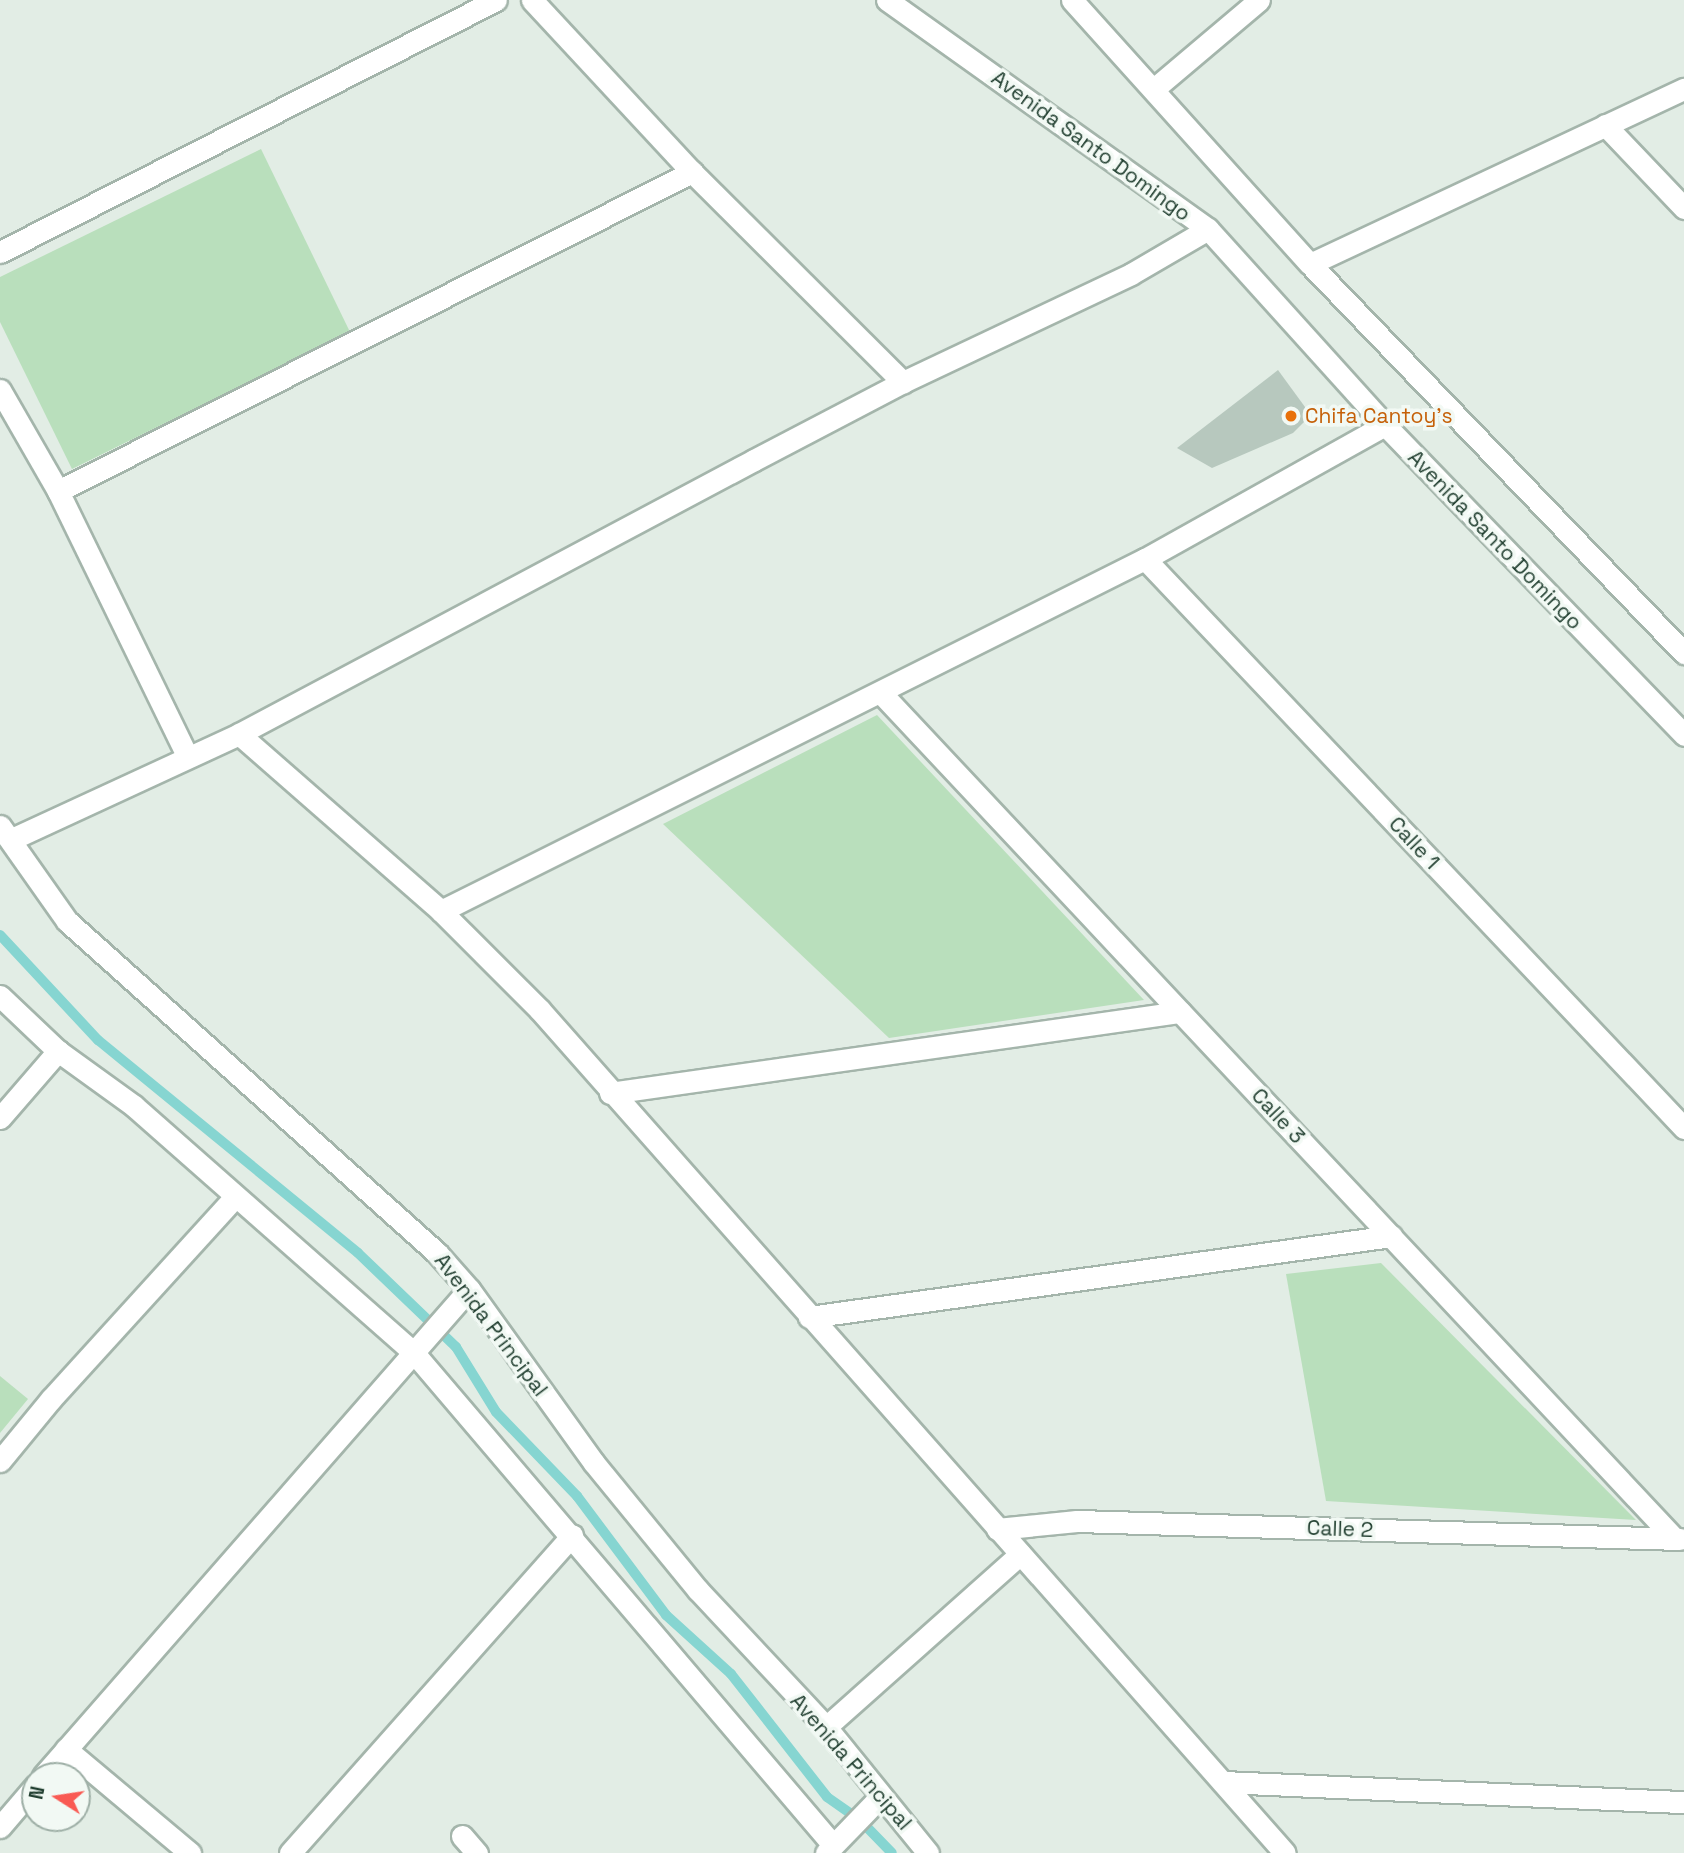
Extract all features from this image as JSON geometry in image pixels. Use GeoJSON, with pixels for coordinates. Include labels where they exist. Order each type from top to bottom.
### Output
{"type":"FeatureCollection","features":[{"type":"Feature","properties":{"kind":"street"},"geometry":{"type":"LineString","coordinates":[[0,252],[496,0]]}},
{"type":"Feature","properties":{"kind":"street"},"geometry":{"type":"LineString","coordinates":[[532,0],[692,172],[903,382]]}},
{"type":"Feature","properties":{"kind":"street","name":"Avenida Santo Domingo"},"geometry":{"type":"LineString","coordinates":[[887,0],[1208,229],[1385,425],[1684,736]]}},
{"type":"Feature","properties":{"kind":"street"},"geometry":{"type":"LineString","coordinates":[[1072,0],[1155,88],[1310,264],[1684,653]]}},
{"type":"Feature","properties":{"kind":"street"},"geometry":{"type":"LineString","coordinates":[[1155,88],[1259,0]]}},
{"type":"Feature","properties":{"kind":"street"},"geometry":{"type":"LineString","coordinates":[[1310,264],[1684,89]]}},
{"type":"Feature","properties":{"kind":"street"},"geometry":{"type":"LineString","coordinates":[[1605,125],[1684,208]]}},
{"type":"Feature","properties":{"kind":"street"},"geometry":{"type":"LineString","coordinates":[[58,491],[692,172]]}},
{"type":"Feature","properties":{"kind":"street"},"geometry":{"type":"LineString","coordinates":[[6,832],[239,734],[903,382],[1131,274],[1208,229]]}},
{"type":"Feature","properties":{"kind":"street"},"geometry":{"type":"LineString","coordinates":[[0,390],[58,491],[188,757]]}},
{"type":"Feature","properties":{"kind":"street"},"geometry":{"type":"LineString","coordinates":[[441,911],[1145,559],[1385,425]]}},
{"type":"Feature","properties":{"kind":"street","name":"Calle 1"},"geometry":{"type":"LineString","coordinates":[[1145,559],[1684,1128]]}},
{"type":"Feature","properties":{"kind":"street","name":"Calle 3"},"geometry":{"type":"LineString","coordinates":[[881,693],[1680,1539]]}},
{"type":"Feature","properties":{"kind":"street"},"geometry":{"type":"LineString","coordinates":[[239,734],[441,911],[539,1009],[610,1093],[1285,1853]]}},
{"type":"Feature","properties":{"kind":"street","name":"Avenida Principal"},"geometry":{"type":"LineString","coordinates":[[6,832],[66,921],[407,1223],[469,1289],[594,1463],[758,1659],[826,1727],[928,1853]]}},
{"type":"Feature","properties":{"kind":"street"},"geometry":{"type":"LineString","coordinates":[[0,996],[58,1051],[134,1106],[235,1197],[420,1345],[661,1648],[829,1849],[881,1796]]}},
{"type":"Feature","properties":{"kind":"street"},"geometry":{"type":"LineString","coordinates":[[610,1093],[1180,1012]]}},
{"type":"Feature","properties":{"kind":"street"},"geometry":{"type":"LineString","coordinates":[[0,1118],[58,1051]]}},
{"type":"Feature","properties":{"kind":"street"},"geometry":{"type":"LineString","coordinates":[[0,1461],[51,1399],[235,1197]]}},
{"type":"Feature","properties":{"kind":"street"},"geometry":{"type":"LineString","coordinates":[[809,1317],[1391,1236]]}},
{"type":"Feature","properties":{"kind":"street"},"geometry":{"type":"LineString","coordinates":[[55,1762],[469,1289]]}},
{"type":"Feature","properties":{"kind":"street","name":"Calle 2"},"geometry":{"type":"LineString","coordinates":[[997,1529],[1077,1521],[1680,1539]]}},
{"type":"Feature","properties":{"kind":"street"},"geometry":{"type":"LineString","coordinates":[[290,1853],[572,1535]]}},
{"type":"Feature","properties":{"kind":"street"},"geometry":{"type":"LineString","coordinates":[[826,1727],[1020,1554]]}},
{"type":"Feature","properties":{"kind":"street"},"geometry":{"type":"LineString","coordinates":[[66,1749],[190,1853]]}},
{"type":"Feature","properties":{"kind":"street"},"geometry":{"type":"LineString","coordinates":[[1223,1782],[1684,1802]]}},
{"type":"Feature","properties":{"kind":"street"},"geometry":{"type":"LineString","coordinates":[[0,1828],[21,1803]]}},
{"type":"Feature","properties":{"kind":"street"},"geometry":{"type":"LineString","coordinates":[[462,1836],[477,1853]]}},
{"type":"Feature","properties":{"kind":"green space"},"geometry":{"type":"Polygon","coordinates":[[[261,149],[350,332],[72,469],[0,322],[0,277],[261,149]]]}},
{"type":"Feature","properties":{"kind":"green space"},"geometry":{"type":"Polygon","coordinates":[[[877,715],[1144,1000],[889,1038],[663,824],[877,715]]]}},
{"type":"Feature","properties":{"kind":"green space"},"geometry":{"type":"Polygon","coordinates":[[[1381,1263],[1636,1520],[1326,1501],[1286,1274],[1381,1263]]]}},
{"type":"Feature","properties":{"kind":"green space"},"geometry":{"type":"Polygon","coordinates":[[[0,1376],[28,1399],[0,1433],[0,1376]]]}},
{"type":"Feature","properties":{"kind":"building"},"geometry":{"type":"Polygon","coordinates":[[[1278,370],[1305,407],[1306,420],[1293,433],[1212,468],[1177,448],[1278,370]]]}},
{"type":"Feature","properties":{"kind":"waterway"},"geometry":{"type":"LineString","coordinates":[[0,935],[98,1040],[358,1253],[456,1347],[496,1412],[577,1496],[666,1615],[731,1674],[827,1797],[859,1819],[892,1853]]}},
{"type":"Feature","properties":{"kind":"place","name":"Chifa Cantoy's"},"geometry":{"type":"Point","coordinates":[1291,416]}}]}
